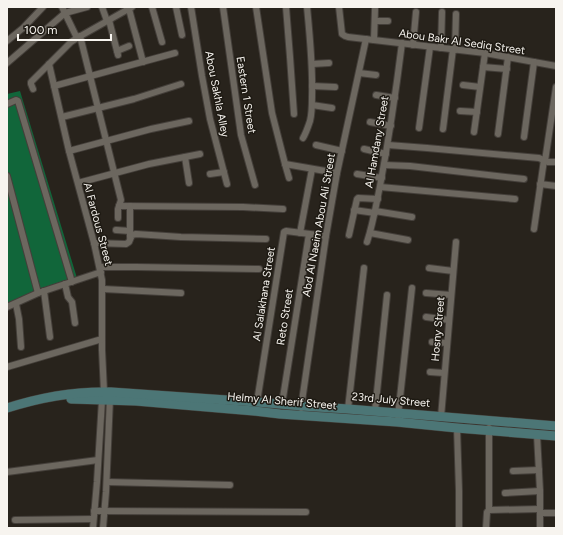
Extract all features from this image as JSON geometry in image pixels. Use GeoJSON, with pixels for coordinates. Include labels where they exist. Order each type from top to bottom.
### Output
{"type":"FeatureCollection","features":[{"type":"Feature","properties":{"kind":"street"},"geometry":{"type":"LineString","coordinates":[[7,41],[23,28],[43,7]]}},
{"type":"Feature","properties":{"kind":"street"},"geometry":{"type":"LineString","coordinates":[[7,63],[64,10],[87,7]]}},
{"type":"Feature","properties":{"kind":"street"},"geometry":{"type":"LineString","coordinates":[[102,7],[108,20],[117,53],[129,46]]}},
{"type":"Feature","properties":{"kind":"street"},"geometry":{"type":"LineString","coordinates":[[152,7],[162,42]]}},
{"type":"Feature","properties":{"kind":"street"},"geometry":{"type":"LineString","coordinates":[[176,7],[182,35]]}},
{"type":"Feature","properties":{"kind":"street","name":"Abou Sakhla Alley"},"geometry":{"type":"LineString","coordinates":[[191,7],[210,119],[227,184]]}},
{"type":"Feature","properties":{"kind":"street","name":"Eastern 1 Street"},"geometry":{"type":"LineString","coordinates":[[223,7],[241,135],[255,185]]}},
{"type":"Feature","properties":{"kind":"street"},"geometry":{"type":"LineString","coordinates":[[256,7],[272,113],[289,178]]}},
{"type":"Feature","properties":{"kind":"street"},"geometry":{"type":"LineString","coordinates":[[286,7],[294,114]]}},
{"type":"Feature","properties":{"kind":"street"},"geometry":{"type":"LineString","coordinates":[[303,138],[310,120],[312,105],[312,64],[307,7]]}},
{"type":"Feature","properties":{"kind":"street","name":"Abou Bakr Al Sediq Street"},"geometry":{"type":"LineString","coordinates":[[339,7],[342,34],[348,38],[486,53],[556,66]]}},
{"type":"Feature","properties":{"kind":"street"},"geometry":{"type":"LineString","coordinates":[[33,89],[31,82],[65,47],[78,37],[131,8],[143,62]]}},
{"type":"Feature","properties":{"kind":"street"},"geometry":{"type":"LineString","coordinates":[[374,40],[375,9]]}},
{"type":"Feature","properties":{"kind":"street"},"geometry":{"type":"LineString","coordinates":[[64,10],[78,37],[90,76],[121,200],[118,218]]}},
{"type":"Feature","properties":{"kind":"street"},"geometry":{"type":"LineString","coordinates":[[413,45],[416,12]]}},
{"type":"Feature","properties":{"kind":"street"},"geometry":{"type":"LineString","coordinates":[[441,48],[442,12]]}},
{"type":"Feature","properties":{"kind":"street"},"geometry":{"type":"LineString","coordinates":[[443,129],[454,49],[456,14]]}},
{"type":"Feature","properties":{"kind":"street"},"geometry":{"type":"LineString","coordinates":[[375,21],[388,21]]}},
{"type":"Feature","properties":{"kind":"street","name":"Abd Al Naeim Abou Ali Street"},"geometry":{"type":"LineString","coordinates":[[301,411],[326,236],[337,173],[366,39]]}},
{"type":"Feature","properties":{"kind":"street","name":"Al Hamdany Street"},"geometry":{"type":"LineString","coordinates":[[367,242],[378,199],[388,145],[402,43]]}},
{"type":"Feature","properties":{"kind":"street"},"geometry":{"type":"LineString","coordinates":[[419,128],[430,47]]}},
{"type":"Feature","properties":{"kind":"street"},"geometry":{"type":"LineString","coordinates":[[54,86],[175,53]]}},
{"type":"Feature","properties":{"kind":"street"},"geometry":{"type":"LineString","coordinates":[[474,132],[486,53]]}},
{"type":"Feature","properties":{"kind":"street"},"geometry":{"type":"LineString","coordinates":[[498,134],[508,57]]}},
{"type":"Feature","properties":{"kind":"street"},"geometry":{"type":"LineString","coordinates":[[524,137],[534,62]]}},
{"type":"Feature","properties":{"kind":"street","name":"Al Fardous Street"},"geometry":{"type":"LineString","coordinates":[[50,64],[69,151],[100,269],[103,289],[102,396]]}},
{"type":"Feature","properties":{"kind":"street"},"geometry":{"type":"LineString","coordinates":[[312,64],[329,64]]}},
{"type":"Feature","properties":{"kind":"street"},"geometry":{"type":"LineString","coordinates":[[483,67],[507,69]]}},
{"type":"Feature","properties":{"kind":"street"},"geometry":{"type":"LineString","coordinates":[[359,73],[376,75]]}},
{"type":"Feature","properties":{"kind":"street"},"geometry":{"type":"LineString","coordinates":[[62,117],[134,99],[181,84]]}},
{"type":"Feature","properties":{"kind":"street"},"geometry":{"type":"LineString","coordinates":[[463,85],[480,87]]}},
{"type":"Feature","properties":{"kind":"street"},"geometry":{"type":"LineString","coordinates":[[312,86],[335,87]]}},
{"type":"Feature","properties":{"kind":"street"},"geometry":{"type":"LineString","coordinates":[[534,229],[556,87]]}},
{"type":"Feature","properties":{"kind":"street"},"geometry":{"type":"LineString","coordinates":[[376,95],[395,98]]}},
{"type":"Feature","properties":{"kind":"street"},"geometry":{"type":"LineString","coordinates":[[7,104],[16,100],[18,101],[72,282]]}},
{"type":"Feature","properties":{"kind":"street"},"geometry":{"type":"LineString","coordinates":[[312,105],[332,108]]}},
{"type":"Feature","properties":{"kind":"street"},"geometry":{"type":"LineString","coordinates":[[460,111],[477,112]]}},
{"type":"Feature","properties":{"kind":"street"},"geometry":{"type":"LineString","coordinates":[[69,151],[151,129],[189,121]]}},
{"type":"Feature","properties":{"kind":"street"},"geometry":{"type":"LineString","coordinates":[[370,122],[391,126]]}},
{"type":"Feature","properties":{"kind":"street"},"geometry":{"type":"LineString","coordinates":[[316,145],[342,151]]}},
{"type":"Feature","properties":{"kind":"street"},"geometry":{"type":"LineString","coordinates":[[388,145],[539,158],[545,161],[556,162]]}},
{"type":"Feature","properties":{"kind":"street"},"geometry":{"type":"LineString","coordinates":[[364,149],[386,154]]}},
{"type":"Feature","properties":{"kind":"street"},"geometry":{"type":"LineString","coordinates":[[78,183],[149,164],[200,154]]}},
{"type":"Feature","properties":{"kind":"street"},"geometry":{"type":"LineString","coordinates":[[184,157],[189,183]]}},
{"type":"Feature","properties":{"kind":"street"},"geometry":{"type":"LineString","coordinates":[[285,164],[337,173]]}},
{"type":"Feature","properties":{"kind":"street"},"geometry":{"type":"LineString","coordinates":[[384,165],[410,166],[524,179]]}},
{"type":"Feature","properties":{"kind":"street"},"geometry":{"type":"LineString","coordinates":[[300,233],[312,169]]}},
{"type":"Feature","properties":{"kind":"street"},"geometry":{"type":"LineString","coordinates":[[210,174],[224,172]]}},
{"type":"Feature","properties":{"kind":"street"},"geometry":{"type":"LineString","coordinates":[[357,174],[382,178]]}},
{"type":"Feature","properties":{"kind":"street"},"geometry":{"type":"LineString","coordinates":[[7,176],[41,292],[50,337]]}},
{"type":"Feature","properties":{"kind":"street"},"geometry":{"type":"LineString","coordinates":[[540,184],[556,186]]}},
{"type":"Feature","properties":{"kind":"street"},"geometry":{"type":"LineString","coordinates":[[380,187],[515,199]]}},
{"type":"Feature","properties":{"kind":"street"},"geometry":{"type":"LineString","coordinates":[[349,235],[357,198],[378,199]]}},
{"type":"Feature","properties":{"kind":"street"},"geometry":{"type":"LineString","coordinates":[[119,206],[243,207],[283,209]]}},
{"type":"Feature","properties":{"kind":"street"},"geometry":{"type":"LineString","coordinates":[[94,243],[126,244],[129,242],[130,206]]}},
{"type":"Feature","properties":{"kind":"street"},"geometry":{"type":"LineString","coordinates":[[354,210],[412,217]]}},
{"type":"Feature","properties":{"kind":"street"},"geometry":{"type":"LineString","coordinates":[[116,230],[132,235],[266,239]]}},
{"type":"Feature","properties":{"kind":"street","name":"Al Salakhana Street"},"geometry":{"type":"LineString","coordinates":[[257,402],[284,232],[326,236]]}},
{"type":"Feature","properties":{"kind":"street"},"geometry":{"type":"LineString","coordinates":[[370,233],[408,240]]}},
{"type":"Feature","properties":{"kind":"street","name":"Reto Street"},"geometry":{"type":"LineString","coordinates":[[282,404],[309,234]]}},
{"type":"Feature","properties":{"kind":"street","name":"Hosny Street"},"geometry":{"type":"LineString","coordinates":[[441,417],[456,242]]}},
{"type":"Feature","properties":{"kind":"street"},"geometry":{"type":"LineString","coordinates":[[7,308],[41,292],[72,282],[100,269],[136,267],[259,269]]}},
{"type":"Feature","properties":{"kind":"street"},"geometry":{"type":"LineString","coordinates":[[348,409],[364,268]]}},
{"type":"Feature","properties":{"kind":"street"},"geometry":{"type":"LineString","coordinates":[[429,268],[453,271]]}},
{"type":"Feature","properties":{"kind":"street"},"geometry":{"type":"LineString","coordinates":[[65,284],[68,297],[72,302],[74,323]]}},
{"type":"Feature","properties":{"kind":"street"},"geometry":{"type":"LineString","coordinates":[[398,418],[412,288]]}},
{"type":"Feature","properties":{"kind":"street"},"geometry":{"type":"LineString","coordinates":[[103,289],[181,293]]}},
{"type":"Feature","properties":{"kind":"street"},"geometry":{"type":"LineString","coordinates":[[426,294],[451,296]]}},
{"type":"Feature","properties":{"kind":"street"},"geometry":{"type":"LineString","coordinates":[[375,412],[388,295]]}},
{"type":"Feature","properties":{"kind":"street"},"geometry":{"type":"LineString","coordinates":[[16,304],[19,318],[21,347]]}},
{"type":"Feature","properties":{"kind":"street"},"geometry":{"type":"LineString","coordinates":[[426,318],[449,320]]}},
{"type":"Feature","properties":{"kind":"street"},"geometry":{"type":"LineString","coordinates":[[7,367],[102,339]]}},
{"type":"Feature","properties":{"kind":"street"},"geometry":{"type":"LineString","coordinates":[[432,342],[447,343]]}},
{"type":"Feature","properties":{"kind":"street"},"geometry":{"type":"LineString","coordinates":[[430,372],[444,373]]}},
{"type":"Feature","properties":{"kind":"street","name":"Helmy Al Sherif Street"},"geometry":{"type":"LineString","coordinates":[[7,408],[46,397],[61,395],[102,396],[144,402],[301,411],[360,419],[398,418],[457,428],[556,436]]}},
{"type":"Feature","properties":{"kind":"street"},"geometry":{"type":"LineString","coordinates":[[92,528],[94,519],[102,396]]}},
{"type":"Feature","properties":{"kind":"street"},"geometry":{"type":"LineString","coordinates":[[102,396],[107,482],[103,528]]}},
{"type":"Feature","properties":{"kind":"street","name":"23rd July Street"},"geometry":{"type":"LineString","coordinates":[[102,396],[257,402],[282,404],[301,411],[348,409],[375,412],[398,418],[441,417],[556,426]]}},
{"type":"Feature","properties":{"kind":"street","name":"Helmy Al Sherif Street"},"geometry":{"type":"LineString","coordinates":[[7,412],[46,402],[102,396]]}},
{"type":"Feature","properties":{"kind":"street"},"geometry":{"type":"LineString","coordinates":[[486,528],[488,510],[489,421]]}},
{"type":"Feature","properties":{"kind":"street"},"geometry":{"type":"LineString","coordinates":[[457,428],[459,528]]}},
{"type":"Feature","properties":{"kind":"street"},"geometry":{"type":"LineString","coordinates":[[537,435],[540,528]]}},
{"type":"Feature","properties":{"kind":"street"},"geometry":{"type":"LineString","coordinates":[[7,472],[98,460]]}},
{"type":"Feature","properties":{"kind":"street"},"geometry":{"type":"LineString","coordinates":[[513,471],[539,470]]}},
{"type":"Feature","properties":{"kind":"street"},"geometry":{"type":"LineString","coordinates":[[107,482],[230,485]]}},
{"type":"Feature","properties":{"kind":"street"},"geometry":{"type":"LineString","coordinates":[[505,493],[540,491]]}},
{"type":"Feature","properties":{"kind":"street"},"geometry":{"type":"LineString","coordinates":[[488,510],[540,511],[556,513]]}},
{"type":"Feature","properties":{"kind":"street"},"geometry":{"type":"LineString","coordinates":[[94,511],[306,512]]}},
{"type":"Feature","properties":{"kind":"street"},"geometry":{"type":"LineString","coordinates":[[15,520],[94,519]]}},
{"type":"Feature","properties":{"kind":"green space"},"geometry":{"type":"Polygon","coordinates":[[[20,91],[77,278],[42,288],[7,309],[7,94],[20,91]]]}}]}
